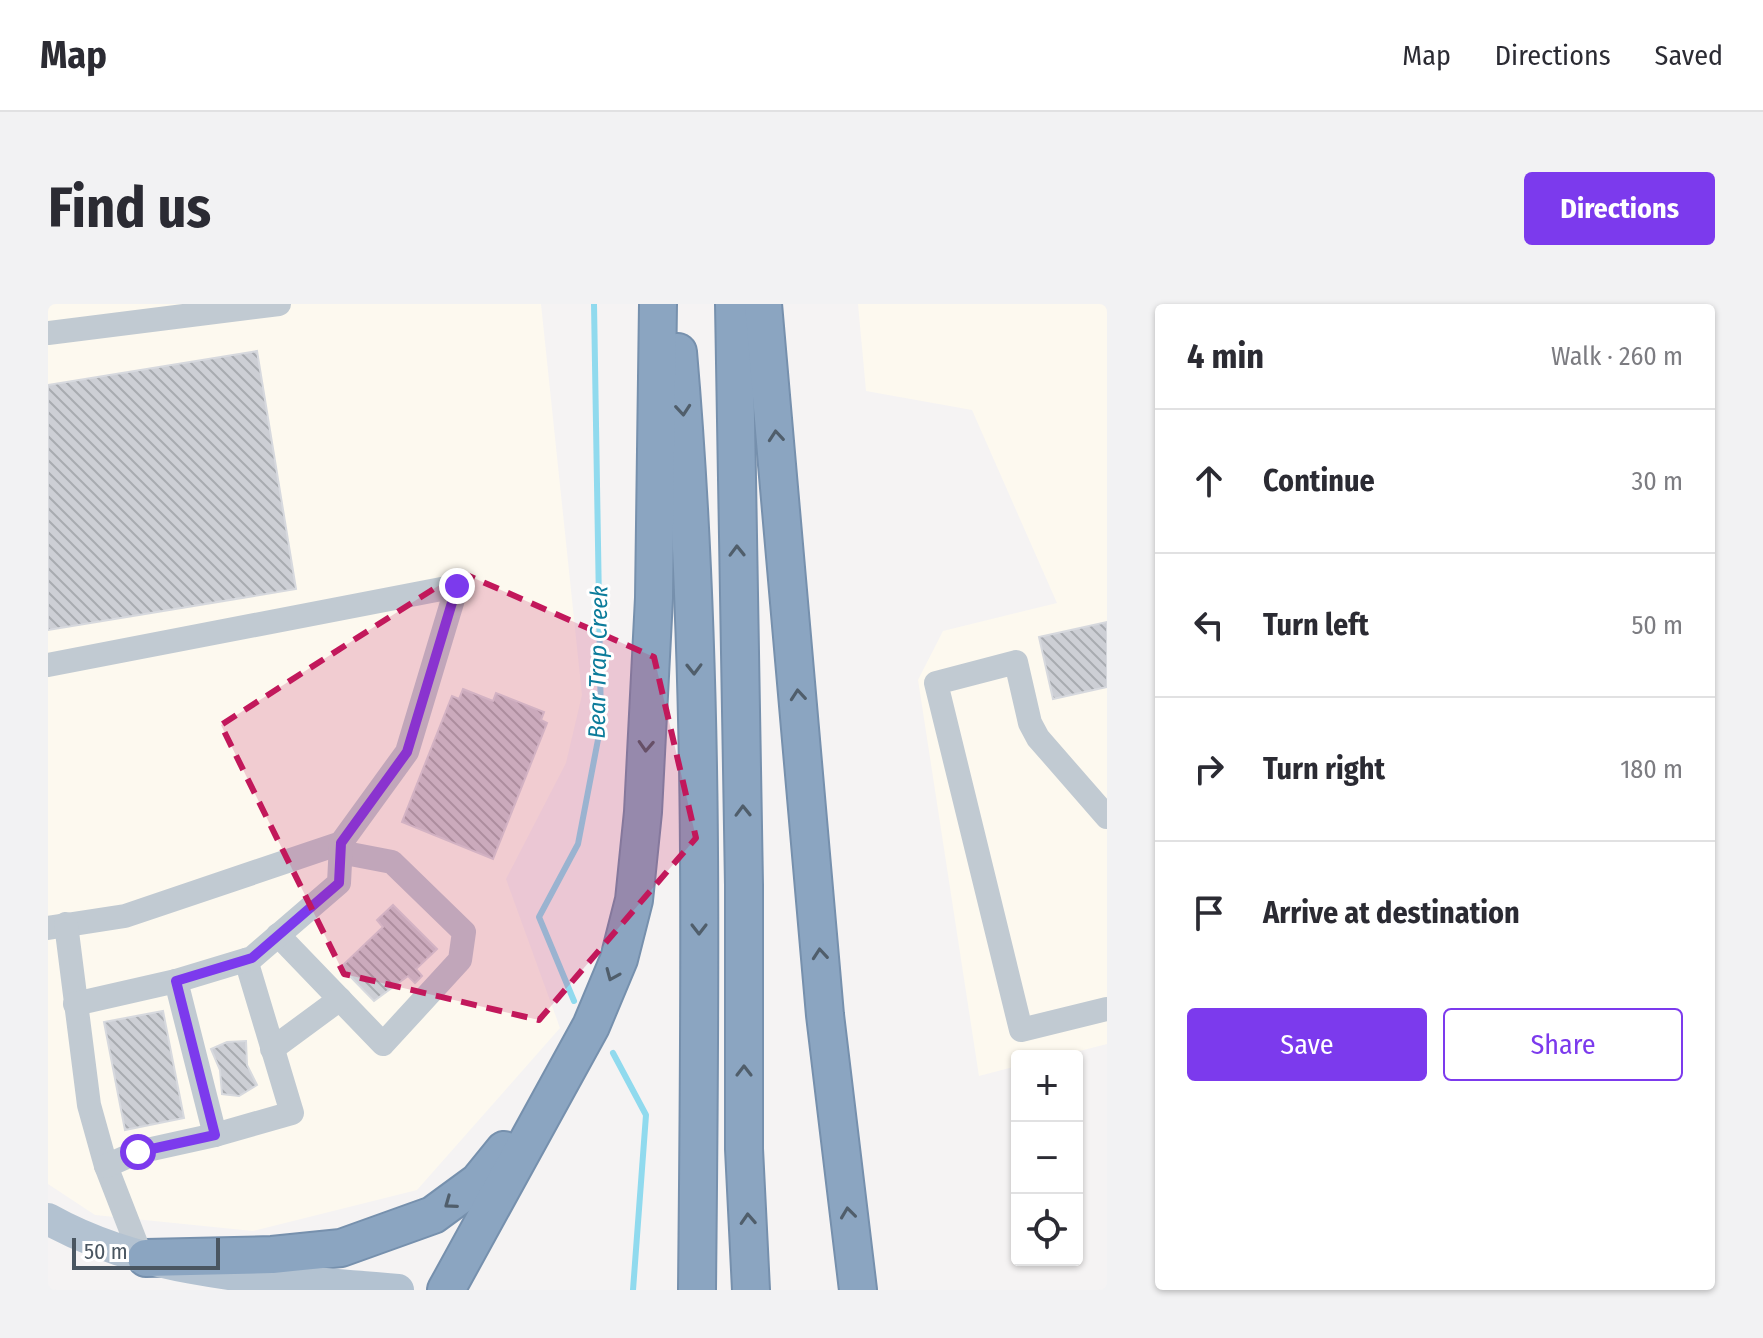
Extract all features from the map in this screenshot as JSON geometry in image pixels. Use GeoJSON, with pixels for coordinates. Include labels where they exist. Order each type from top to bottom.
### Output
{"type":"FeatureCollection","features":[{"type":"Feature","properties":{"kind":"highway"},"geometry":{"type":"LineString","coordinates":[[446,1290],[591,1026],[619,959],[634,900],[643,812],[654,598],[658,304]]}},
{"type":"Feature","properties":{"kind":"highway"},"geometry":{"type":"LineString","coordinates":[[673,304],[689,482],[699,886],[697,1290]]}},
{"type":"Feature","properties":{"kind":"highway"},"geometry":{"type":"LineString","coordinates":[[734,304],[744,885],[744,1149],[751,1290]]}},
{"type":"Feature","properties":{"kind":"highway"},"geometry":{"type":"LineString","coordinates":[[763,304],[825,1015],[858,1290]]}},
{"type":"Feature","properties":{"kind":"highway"},"geometry":{"type":"LineString","coordinates":[[144,1257],[272,1255],[341,1248],[433,1215],[478,1182],[559,1084]]}},
{"type":"Feature","properties":{"kind":"main road"},"geometry":{"type":"LineString","coordinates":[[48,1219],[75,1234],[144,1257],[235,1274],[398,1290]]}},
{"type":"Feature","properties":{"kind":"lane"},"geometry":{"type":"LineString","coordinates":[[48,333],[279,304]]}},
{"type":"Feature","properties":{"kind":"lane"},"geometry":{"type":"LineString","coordinates":[[48,665],[457,586],[407,752],[340,847],[339,883],[246,960],[176,981],[75,1004]]}},
{"type":"Feature","properties":{"kind":"lane"},"geometry":{"type":"LineString","coordinates":[[1107,817],[1038,738],[1030,723],[1016,662],[936,683],[1021,1030],[1107,1009]]}},
{"type":"Feature","properties":{"kind":"lane"},"geometry":{"type":"LineString","coordinates":[[144,1257],[106,1166],[89,1105],[75,1004],[57,926],[125,916],[340,847],[392,862],[464,932],[460,960],[383,1044],[278,935]]}},
{"type":"Feature","properties":{"kind":"lane"},"geometry":{"type":"LineString","coordinates":[[106,1166],[138,1152],[215,1135],[292,1113],[246,960]]}},
{"type":"Feature","properties":{"kind":"lane"},"geometry":{"type":"LineString","coordinates":[[176,981],[215,1135]]}},
{"type":"Feature","properties":{"kind":"lane"},"geometry":{"type":"LineString","coordinates":[[272,1049],[340,999]]}},
{"type":"Feature","properties":{"kind":"highlighted area"},"geometry":{"type":"Polygon","coordinates":[[[460,572],[654,657],[696,838],[539,1020],[344,974],[221,725],[460,572]]]}},
{"type":"Feature","properties":{"kind":"shaded area"},"geometry":{"type":"Polygon","coordinates":[[[48,304],[541,304],[582,695],[566,763],[506,879],[560,1028],[417,1190],[253,1231],[95,1215],[48,1184],[48,304]]]}},
{"type":"Feature","properties":{"kind":"shaded area"},"geometry":{"type":"Polygon","coordinates":[[[858,304],[1107,304],[1107,1044],[1083,1050],[1011,1050],[1011,1068],[979,1076],[918,680],[943,631],[1057,603],[972,410],[866,391],[858,304]]]}},
{"type":"Feature","properties":{"kind":"building"},"geometry":{"type":"Polygon","coordinates":[[[257,351],[296,589],[48,630],[48,385],[257,351]]]}},
{"type":"Feature","properties":{"kind":"building"},"geometry":{"type":"Polygon","coordinates":[[[1107,622],[1107,687],[1053,699],[1039,637],[1107,622]]]}},
{"type":"Feature","properties":{"kind":"building"},"geometry":{"type":"Polygon","coordinates":[[[463,689],[493,701],[496,693],[544,712],[541,720],[547,723],[493,859],[402,822],[452,696],[459,699],[463,689]]]}},
{"type":"Feature","properties":{"kind":"building"},"geometry":{"type":"Polygon","coordinates":[[[393,905],[437,949],[416,969],[422,976],[415,983],[408,976],[374,1001],[341,967],[383,927],[377,920],[393,905]]]}},
{"type":"Feature","properties":{"kind":"building"},"geometry":{"type":"Polygon","coordinates":[[[163,1011],[184,1118],[125,1130],[104,1022],[163,1011]]]}},
{"type":"Feature","properties":{"kind":"building"},"geometry":{"type":"Polygon","coordinates":[[[246,1041],[247,1065],[257,1085],[239,1096],[222,1094],[220,1070],[211,1049],[227,1042],[246,1041]]]}},
{"type":"Feature","properties":{"kind":"waterway","name":"Bear Trap Creek"},"geometry":{"type":"LineString","coordinates":[[574,1001],[539,917],[578,844],[601,724],[594,304]]}},
{"type":"Feature","properties":{"kind":"waterway","name":"Bear Trap Creek"},"geometry":{"type":"LineString","coordinates":[[613,1053],[646,1115],[633,1290]]}},
{"type":"Feature","properties":{"kind":"route"},"geometry":{"type":"LineString","coordinates":[[138,1152],[215,1135],[176,981],[252,958],[339,883],[341,843],[407,752],[457,586]]}}]}
